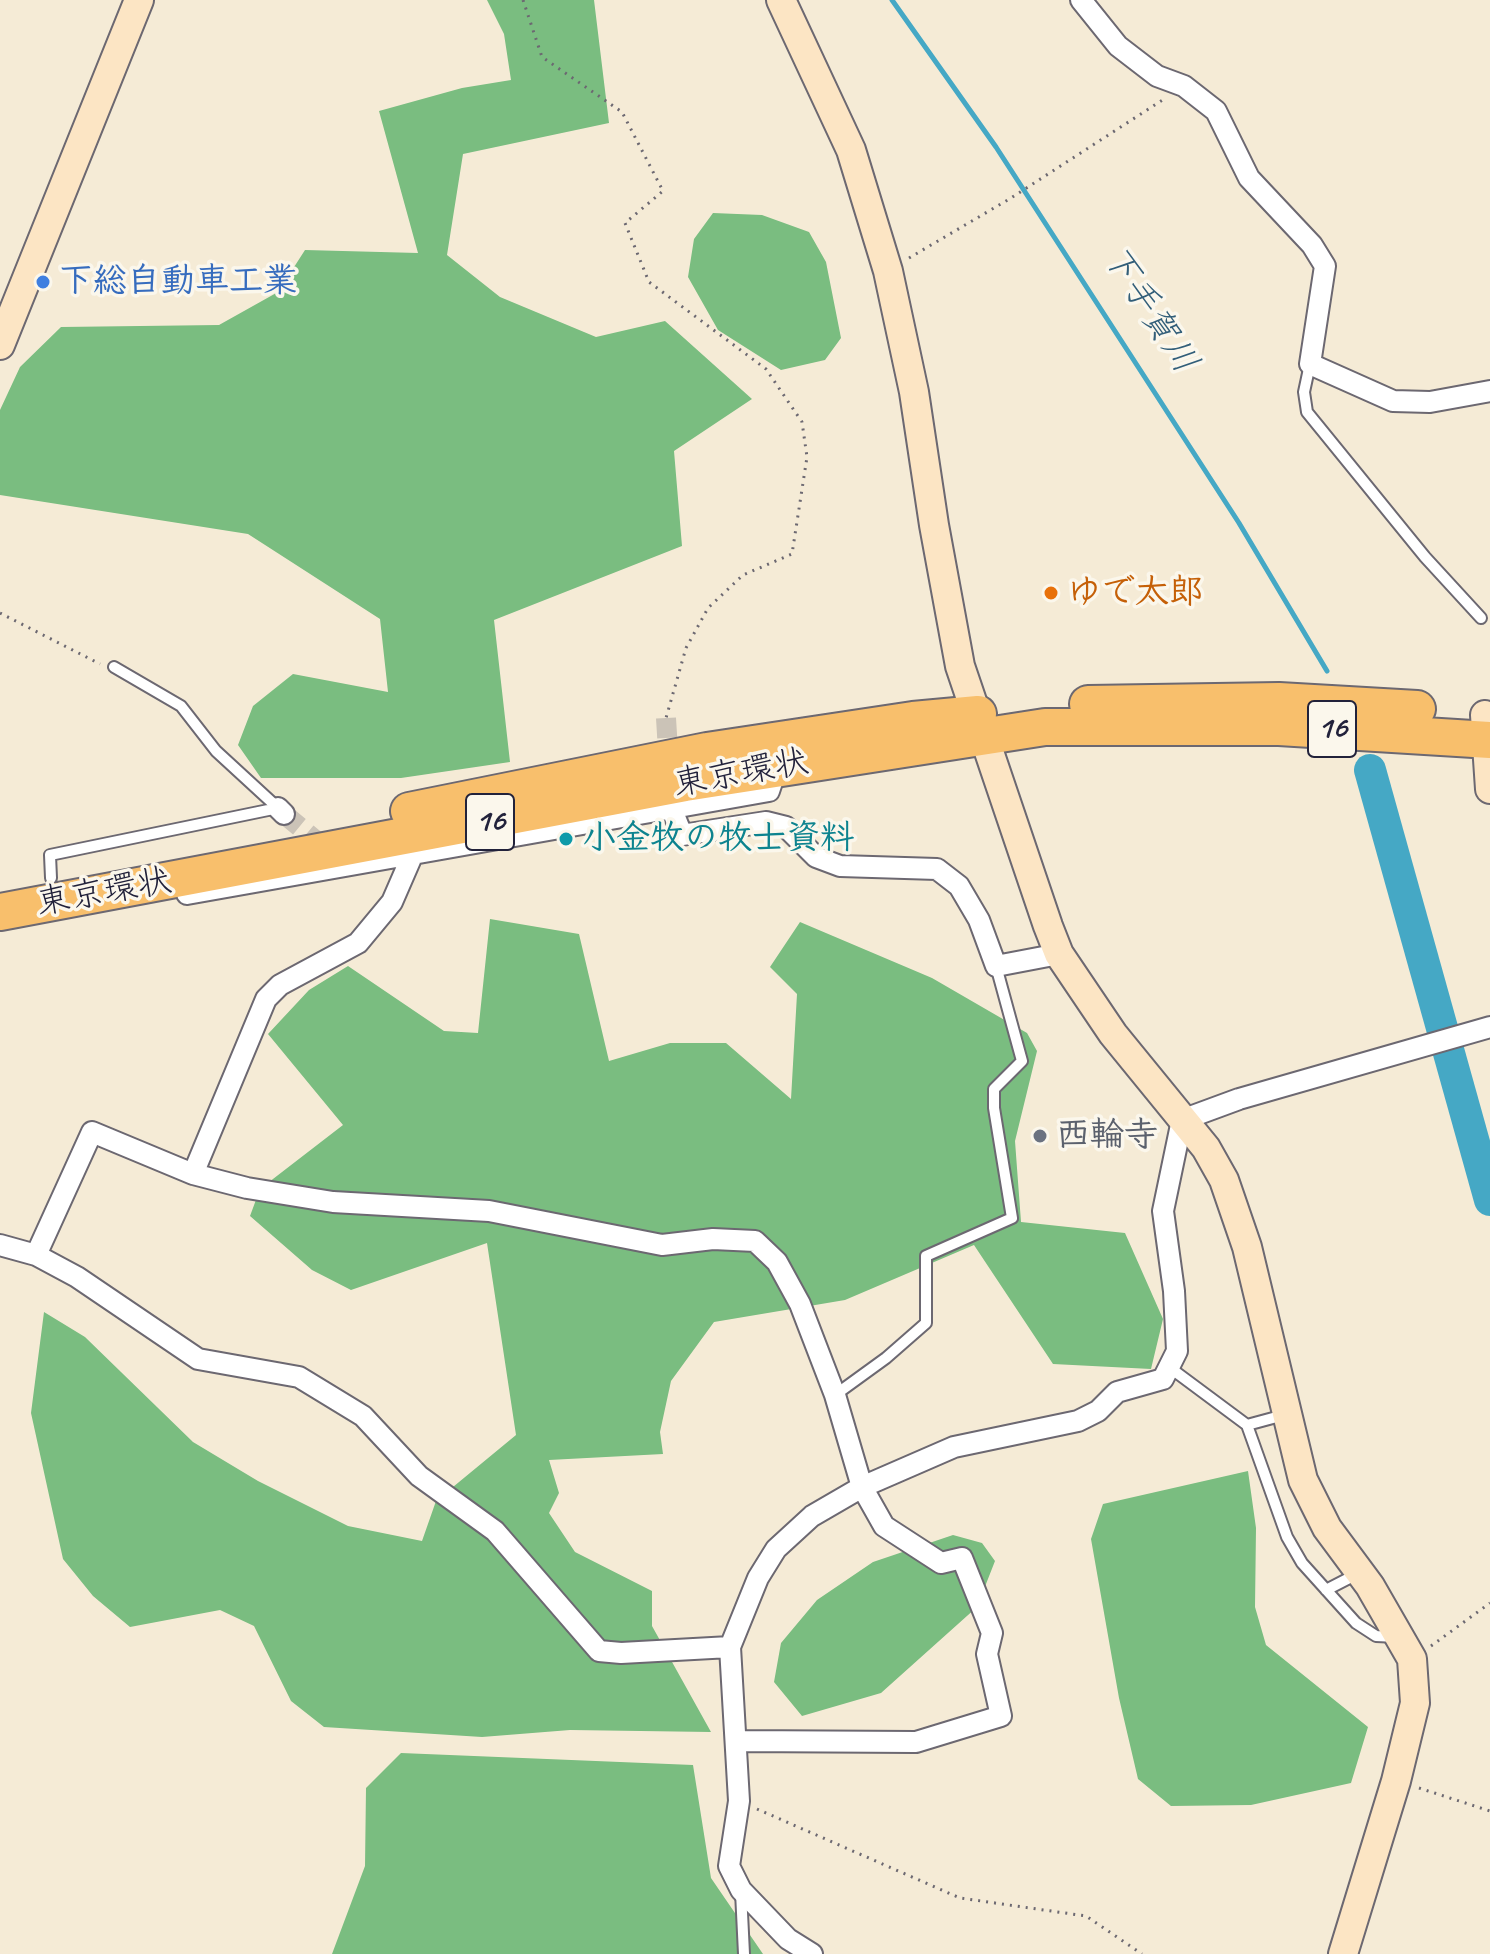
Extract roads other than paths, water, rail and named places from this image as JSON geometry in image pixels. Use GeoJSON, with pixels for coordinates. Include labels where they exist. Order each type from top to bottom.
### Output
{"type":"FeatureCollection","features":[{"type":"Feature","properties":{"kind":"highway","name":"東京環状"},"geometry":{"type":"LineString","coordinates":[[486,809],[707,751],[913,720],[1045,727],[1487,727]]}},
{"type":"Feature","properties":{"kind":"highway","name":"東京環状"},"geometry":{"type":"LineString","coordinates":[[0,912],[106,885],[486,809],[777,767],[979,725]]}},
{"type":"Feature","properties":{"kind":"highway","name":"東京環状"},"geometry":{"type":"LineString","coordinates":[[0,888],[51,878],[106,885]]}},
{"type":"Feature","properties":{"kind":"street"},"geometry":{"type":"LineString","coordinates":[[0,345],[139,0]]}},
{"type":"Feature","properties":{"kind":"street"},"geometry":{"type":"LineString","coordinates":[[781,0],[851,150],[888,271],[914,392],[960,666],[1059,954],[1113,1034],[1206,1148],[1224,1180],[1247,1247],[1303,1480],[1327,1528],[1405,1648],[1415,1703],[1396,1781],[1343,1954]]}},
{"type":"Feature","properties":{"kind":"street"},"geometry":{"type":"LineString","coordinates":[[1081,0],[1118,46],[1157,76],[1184,86],[1216,111],[1249,178],[1312,245],[1325,266],[1310,364],[1393,401],[1430,402],[1490,391]]}},
{"type":"Feature","properties":{"kind":"street"},"geometry":{"type":"LineString","coordinates":[[1487,727],[1490,789]]}},
{"type":"Feature","properties":{"kind":"street"},"geometry":{"type":"LineString","coordinates":[[106,885],[127,904],[344,864],[412,856],[769,791],[777,767]]}},
{"type":"Feature","properties":{"kind":"street"},"geometry":{"type":"LineString","coordinates":[[671,807],[682,835],[766,822],[786,827],[816,857],[840,866],[937,869],[959,886],[979,920],[996,966],[1059,954]]}},
{"type":"Feature","properties":{"kind":"street"},"geometry":{"type":"LineString","coordinates":[[193,1174],[266,999],[280,985],[358,943],[392,902],[412,856]]}},
{"type":"Feature","properties":{"kind":"street"},"geometry":{"type":"LineString","coordinates":[[1182,1120],[1239,1099],[1490,1027]]}},
{"type":"Feature","properties":{"kind":"street"},"geometry":{"type":"LineString","coordinates":[[812,1954],[788,1939],[741,1890],[729,1866],[739,1801],[730,1647],[758,1578],[776,1549],[812,1516],[862,1487],[954,1447],[1078,1421],[1098,1411],[1117,1392],[1163,1379],[1177,1351],[1174,1291],[1163,1211],[1182,1120]]}},
{"type":"Feature","properties":{"kind":"street"},"geometry":{"type":"LineString","coordinates":[[36,1255],[92,1132],[193,1174],[247,1188],[333,1202],[489,1211],[662,1245],[713,1239],[755,1241],[777,1262],[800,1304],[835,1395],[862,1487],[884,1526],[941,1563],[962,1558],[992,1633],[987,1654],[1001,1716],[916,1742],[737,1741]]}},
{"type":"Feature","properties":{"kind":"street"},"geometry":{"type":"LineString","coordinates":[[0,1245],[36,1255],[77,1277],[198,1359],[299,1377],[363,1416],[419,1476],[495,1531],[599,1651],[621,1653],[730,1647]]}},
{"type":"Feature","properties":{"kind":"lane"},"geometry":{"type":"LineString","coordinates":[[1310,364],[1304,392],[1307,412],[1425,557],[1481,618]]}},
{"type":"Feature","properties":{"kind":"lane"},"geometry":{"type":"LineString","coordinates":[[51,878],[50,855],[281,811],[216,751],[181,706],[114,667]]}},
{"type":"Feature","properties":{"kind":"lane"},"geometry":{"type":"LineString","coordinates":[[835,1395],[926,1323],[926,1256],[1012,1218],[994,1108],[994,1089],[1022,1061],[996,966]]}},
{"type":"Feature","properties":{"kind":"lane"},"geometry":{"type":"LineString","coordinates":[[1169,1367],[1247,1425],[1287,1537],[1302,1563],[1356,1623],[1376,1636],[1405,1648]]}},
{"type":"Feature","properties":{"kind":"lane"},"geometry":{"type":"LineString","coordinates":[[1247,1425],[1286,1414]]}},
{"type":"Feature","properties":{"kind":"lane"},"geometry":{"type":"LineString","coordinates":[[1326,1590],[1359,1573]]}},
{"type":"Feature","properties":{"kind":"lane"},"geometry":{"type":"LineString","coordinates":[[741,1890],[744,1954]]}},
{"type":"Feature","properties":{"kind":"waterway","name":"下手賀川"},"geometry":{"type":"LineString","coordinates":[[892,0],[996,147],[1239,523],[1327,671]]}},
{"type":"Feature","properties":{"kind":"waterway","name":"下手賀川"},"geometry":{"type":"LineString","coordinates":[[1370,770],[1490,1200]]}},
{"type":"Feature","properties":{"kind":"tunnel"},"geometry":{"type":"LineString","coordinates":[[666,718],[669,767]]}},
{"type":"Feature","properties":{"kind":"tunnel"},"geometry":{"type":"LineString","coordinates":[[284,814],[330,852]]}},
{"type":"Feature","properties":{"kind":"place","name":"下総自動車工業"},"geometry":{"type":"Point","coordinates":[43,282]}},
{"type":"Feature","properties":{"kind":"place","name":"ゆで太郎"},"geometry":{"type":"Point","coordinates":[1051,593]}},
{"type":"Feature","properties":{"kind":"place","name":"小金牧の牧士資料"},"geometry":{"type":"Point","coordinates":[566,839]}},
{"type":"Feature","properties":{"kind":"place","name":"西輪寺"},"geometry":{"type":"Point","coordinates":[1040,1136]}}]}
